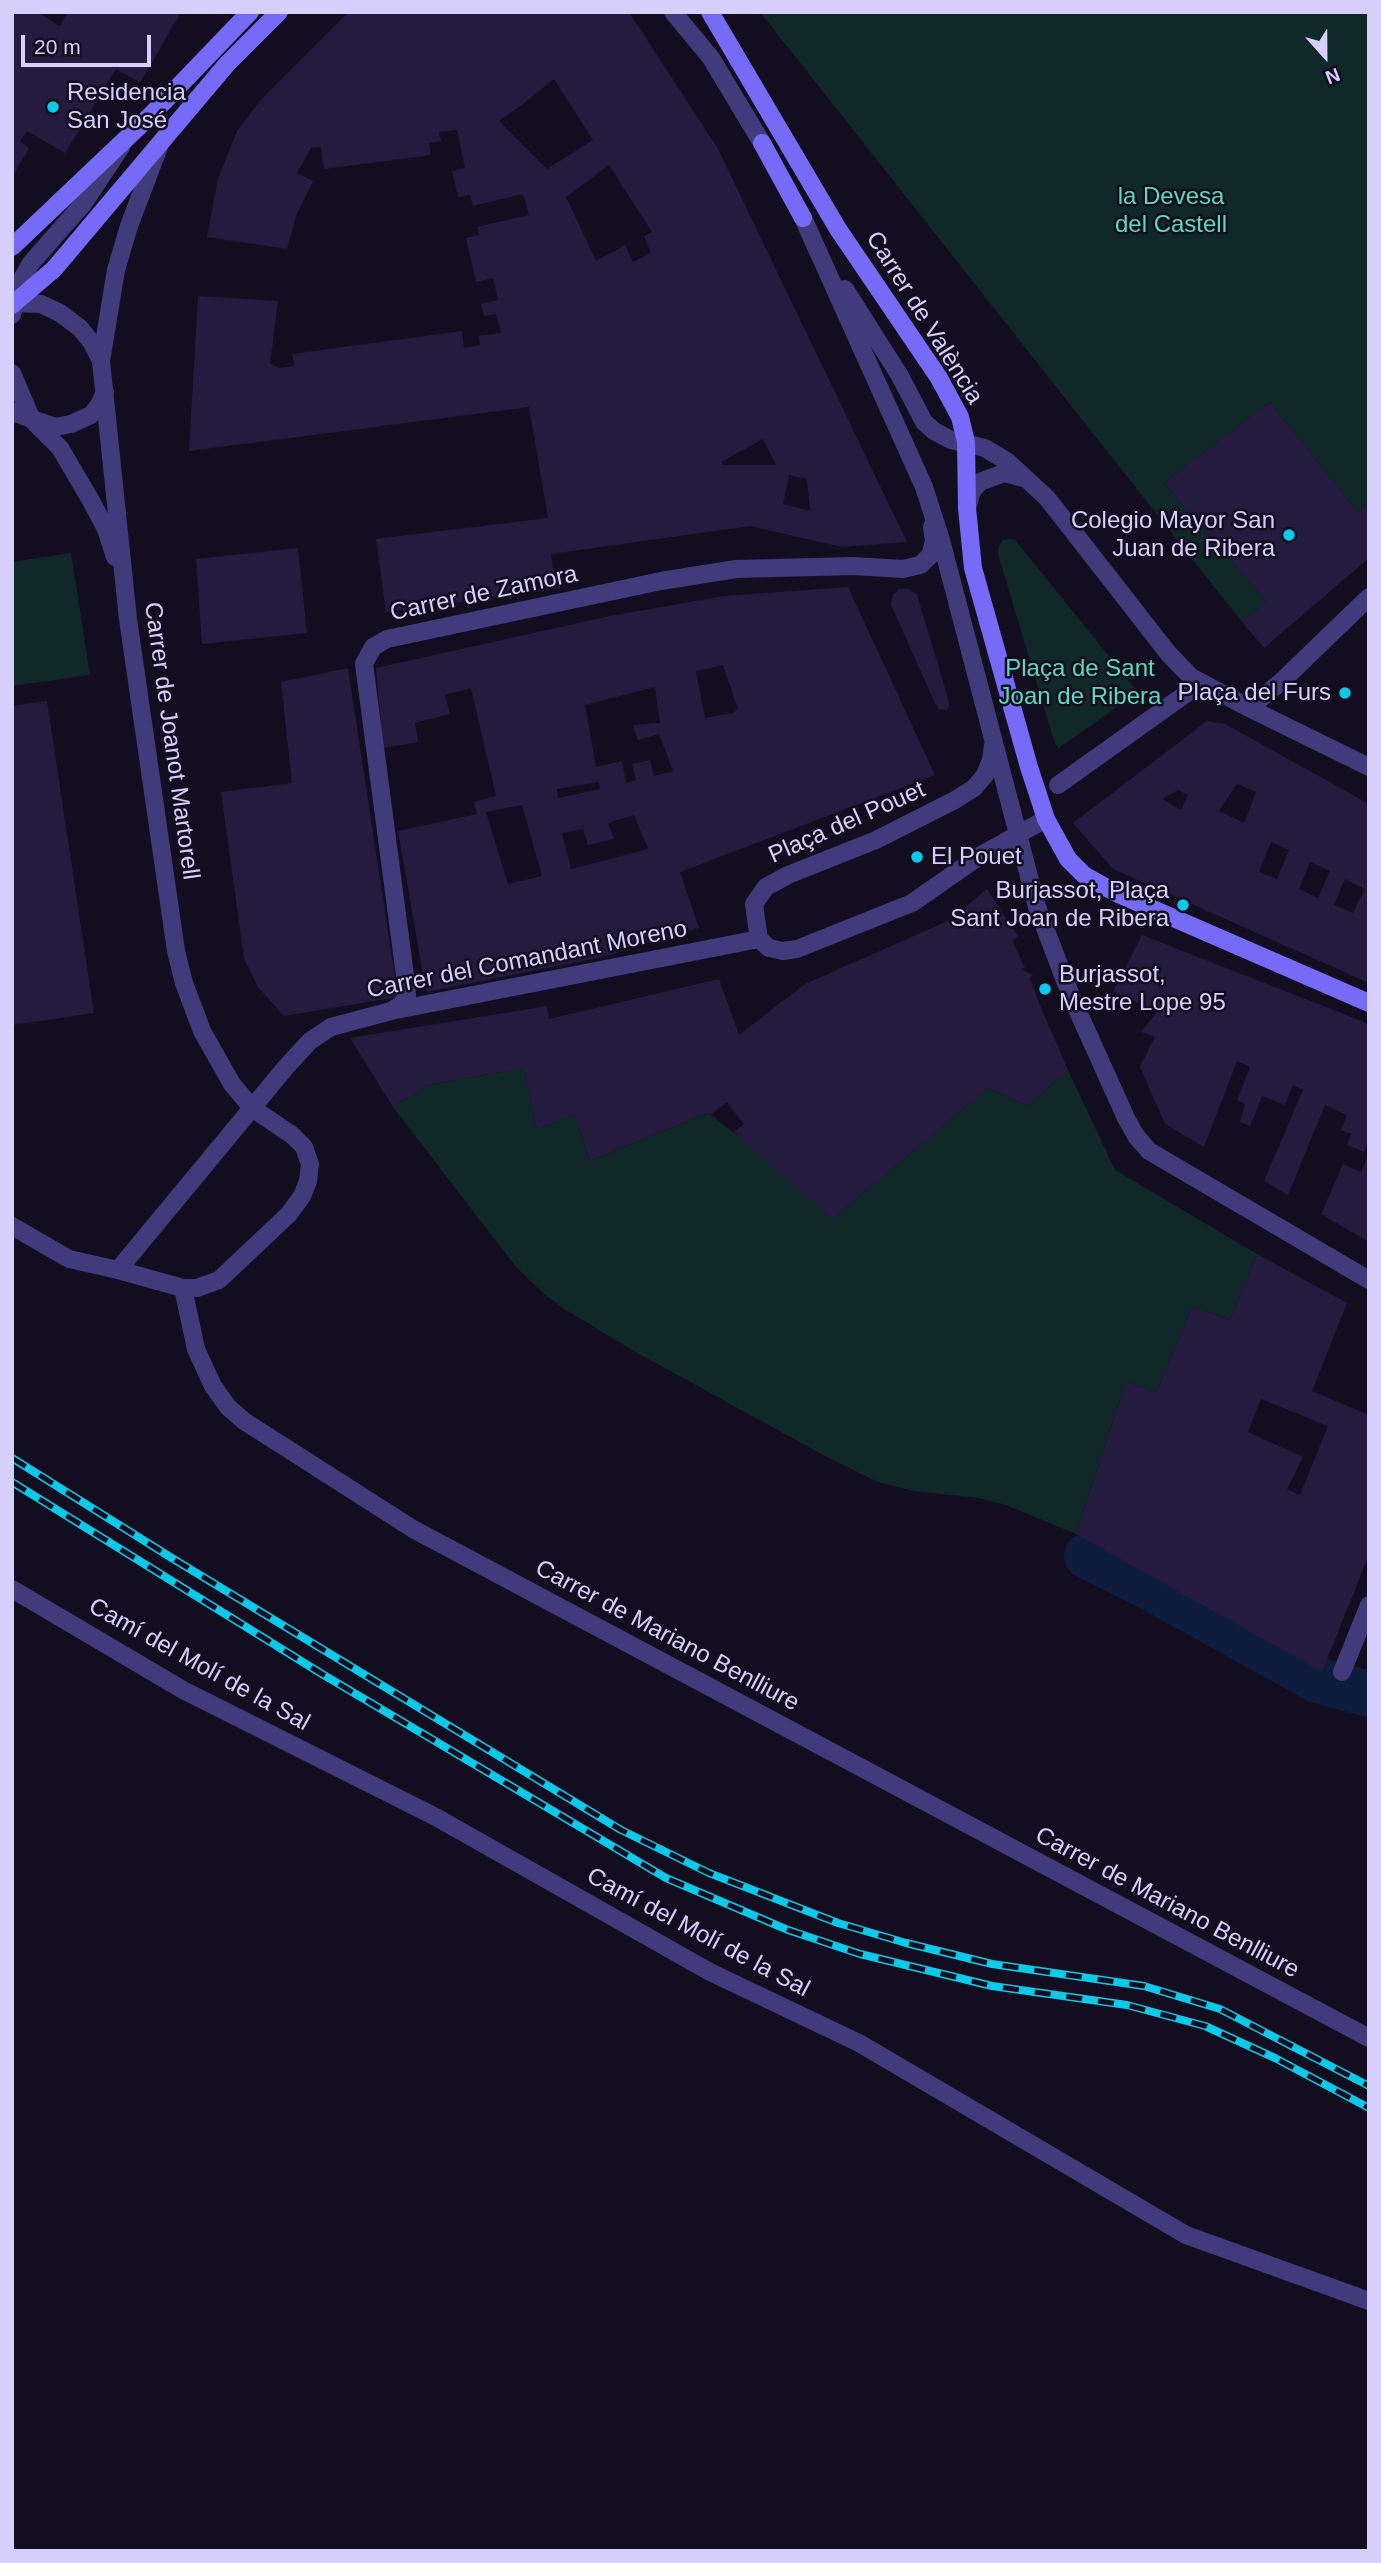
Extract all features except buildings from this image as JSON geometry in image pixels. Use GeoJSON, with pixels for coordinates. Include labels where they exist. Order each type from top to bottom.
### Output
{"type":"FeatureCollection","features":[{"type":"Feature","properties":{"kind":"street"},"geometry":{"type":"LineString","coordinates":[[12,247],[151,115],[250,12]]}},
{"type":"Feature","properties":{"kind":"street","name":"Carrer de Joanot Martorell"},"geometry":{"type":"LineString","coordinates":[[183,1288],[197,1288],[219,1280],[289,1214],[302,1196],[308,1181],[310,1164],[303,1147],[292,1135],[252,1108],[232,1084],[202,1031],[184,983],[176,951],[126,601],[101,361],[116,270],[129,226],[159,147],[227,64],[279,12]]}},
{"type":"Feature","properties":{"kind":"street","name":"Carrer de València"},"geometry":{"type":"LineString","coordinates":[[673,12],[711,58],[803,218],[900,376],[924,422],[951,440],[967,442],[953,402],[838,229],[710,12]]}},
{"type":"Feature","properties":{"kind":"street"},"geometry":{"type":"LineString","coordinates":[[13,306],[19,284],[31,263],[83,204],[125,140]]}},
{"type":"Feature","properties":{"kind":"street"},"geometry":{"type":"LineString","coordinates":[[13,306],[54,269],[159,147]]}},
{"type":"Feature","properties":{"kind":"street","name":"Carrer de València"},"geometry":{"type":"LineString","coordinates":[[803,218],[924,487],[948,565],[1037,907],[1071,996],[1136,1136],[1149,1151],[1186,1175],[1369,1280]]}},
{"type":"Feature","properties":{"kind":"street","name":"Carrer de Joanot Martorell"},"geometry":{"type":"LineString","coordinates":[[13,306],[41,304],[60,313],[80,328],[101,361]]}},
{"type":"Feature","properties":{"kind":"street"},"geometry":{"type":"LineString","coordinates":[[12,373],[32,420],[60,447],[106,529],[126,601]]}},
{"type":"Feature","properties":{"kind":"street"},"geometry":{"type":"LineString","coordinates":[[12,412],[55,427],[71,424],[91,415],[105,392]]}},
{"type":"Feature","properties":{"kind":"street"},"geometry":{"type":"LineString","coordinates":[[1369,767],[1191,677],[1168,653],[1046,498],[1008,463],[985,448],[967,442],[967,508],[973,568],[1029,767],[1046,819],[1068,859],[1080,872],[1096,882],[1369,1003]]}},
{"type":"Feature","properties":{"kind":"street"},"geometry":{"type":"LineString","coordinates":[[967,508],[972,491],[980,482],[1004,473],[1015,474],[1027,480]]}},
{"type":"Feature","properties":{"kind":"street"},"geometry":{"type":"LineString","coordinates":[[903,569],[920,565],[930,556],[934,541],[931,510]]}},
{"type":"Feature","properties":{"kind":"street"},"geometry":{"type":"LineString","coordinates":[[948,565],[961,568],[969,576],[983,604]]}},
{"type":"Feature","properties":{"kind":"street","name":"Carrer de Zamora"},"geometry":{"type":"LineString","coordinates":[[391,1011],[401,1004],[407,995],[407,983],[364,664],[373,647],[387,639],[661,581],[736,569],[853,566],[903,569],[948,565]]}},
{"type":"Feature","properties":{"kind":"street"},"geometry":{"type":"LineString","coordinates":[[1249,708],[1282,681],[1369,597]]}},
{"type":"Feature","properties":{"kind":"street"},"geometry":{"type":"LineString","coordinates":[[1058,785],[1202,683]]}},
{"type":"Feature","properties":{"kind":"street","name":"Plaça del Pouet"},"geometry":{"type":"LineString","coordinates":[[759,939],[754,904],[766,887],[788,875],[876,840],[974,788],[985,775],[991,760],[993,738]]}},
{"type":"Feature","properties":{"kind":"street"},"geometry":{"type":"LineString","coordinates":[[759,939],[769,948],[783,951],[796,949],[912,903],[981,855],[1046,819]]}},
{"type":"Feature","properties":{"kind":"street","name":"Carrer del Comandant Moreno"},"geometry":{"type":"LineString","coordinates":[[252,1108],[310,1041],[331,1027],[391,1011],[759,939]]}},
{"type":"Feature","properties":{"kind":"street"},"geometry":{"type":"LineString","coordinates":[[118,1270],[252,1108]]}},
{"type":"Feature","properties":{"kind":"street"},"geometry":{"type":"LineString","coordinates":[[12,1226],[68,1259],[183,1288]]}},
{"type":"Feature","properties":{"kind":"street","name":"Carrer de Mariano Benlliure"},"geometry":{"type":"LineString","coordinates":[[183,1288],[196,1349],[213,1386],[228,1407],[244,1421],[413,1529],[1369,2038]]}},
{"type":"Feature","properties":{"kind":"street","name":"Camí del Molí de la Sal"},"geometry":{"type":"LineString","coordinates":[[12,1589],[183,1690],[434,1816],[710,1972],[859,2043],[1186,2235],[1369,2301]]}},
{"type":"Feature","properties":{"kind":"street"},"geometry":{"type":"LineString","coordinates":[[1342,1672],[1369,1605]]}},
{"type":"Feature","properties":{"kind":"green space","name":"la Devesa del Castell"},"geometry":{"type":"Polygon","coordinates":[[[760,12],[1369,12],[1369,501],[1358,512],[1270,402],[1164,483],[1267,602],[1242,622],[760,12]]]}},
{"type":"Feature","properties":{"kind":"green space","name":"Plaça de Sant Joan de Ribera"},"geometry":{"type":"Polygon","coordinates":[[[1003,540],[1015,540],[1135,688],[1135,694],[1059,748],[1055,744],[998,554],[1003,540]]]}},
{"type":"Feature","properties":{"kind":"green space"},"geometry":{"type":"Polygon","coordinates":[[[71,553],[90,675],[12,686],[12,562],[71,553]]]}},
{"type":"Feature","properties":{"kind":"green space"},"geometry":{"type":"Polygon","coordinates":[[[523,1068],[537,1129],[575,1115],[590,1161],[708,1113],[753,1147],[832,1219],[988,1088],[1028,1106],[1068,1070],[1115,1170],[1257,1254],[1230,1320],[1192,1306],[1156,1393],[1126,1381],[1076,1534],[1006,1505],[979,1498],[913,1491],[878,1482],[632,1350],[544,1294],[516,1267],[393,1107],[428,1085],[523,1068]]]}},
{"type":"Feature","properties":{"kind":"waterway"},"geometry":{"type":"LineString","coordinates":[[1087,1556],[1151,1588],[1317,1680],[1369,1694]]}},
{"type":"Feature","properties":{"kind":"railway"},"geometry":{"type":"LineString","coordinates":[[12,1458],[621,1830],[709,1873],[838,1923],[906,1943],[992,1964],[1144,1986],[1220,2009],[1369,2086]]}},
{"type":"Feature","properties":{"kind":"railway"},"geometry":{"type":"LineString","coordinates":[[12,1482],[322,1674],[666,1878],[788,1930],[860,1954],[992,1986],[1127,2005],[1205,2026],[1275,2058],[1369,2108]]}},
{"type":"Feature","properties":{"kind":"place","name":"Residencia San José"},"geometry":{"type":"Point","coordinates":[53,107]}},
{"type":"Feature","properties":{"kind":"place","name":"Colegio Mayor San Juan de Ribera"},"geometry":{"type":"Point","coordinates":[1289,535]}},
{"type":"Feature","properties":{"kind":"place","name":"Plaça del Furs"},"geometry":{"type":"Point","coordinates":[1345,693]}},
{"type":"Feature","properties":{"kind":"place","name":"El Pouet"},"geometry":{"type":"Point","coordinates":[917,857]}},
{"type":"Feature","properties":{"kind":"place","name":"Burjassot, Plaça Sant Joan de Ribera"},"geometry":{"type":"Point","coordinates":[1183,905]}},
{"type":"Feature","properties":{"kind":"place","name":"Burjassot, Mestre Lope 95"},"geometry":{"type":"Point","coordinates":[1045,989]}}]}
